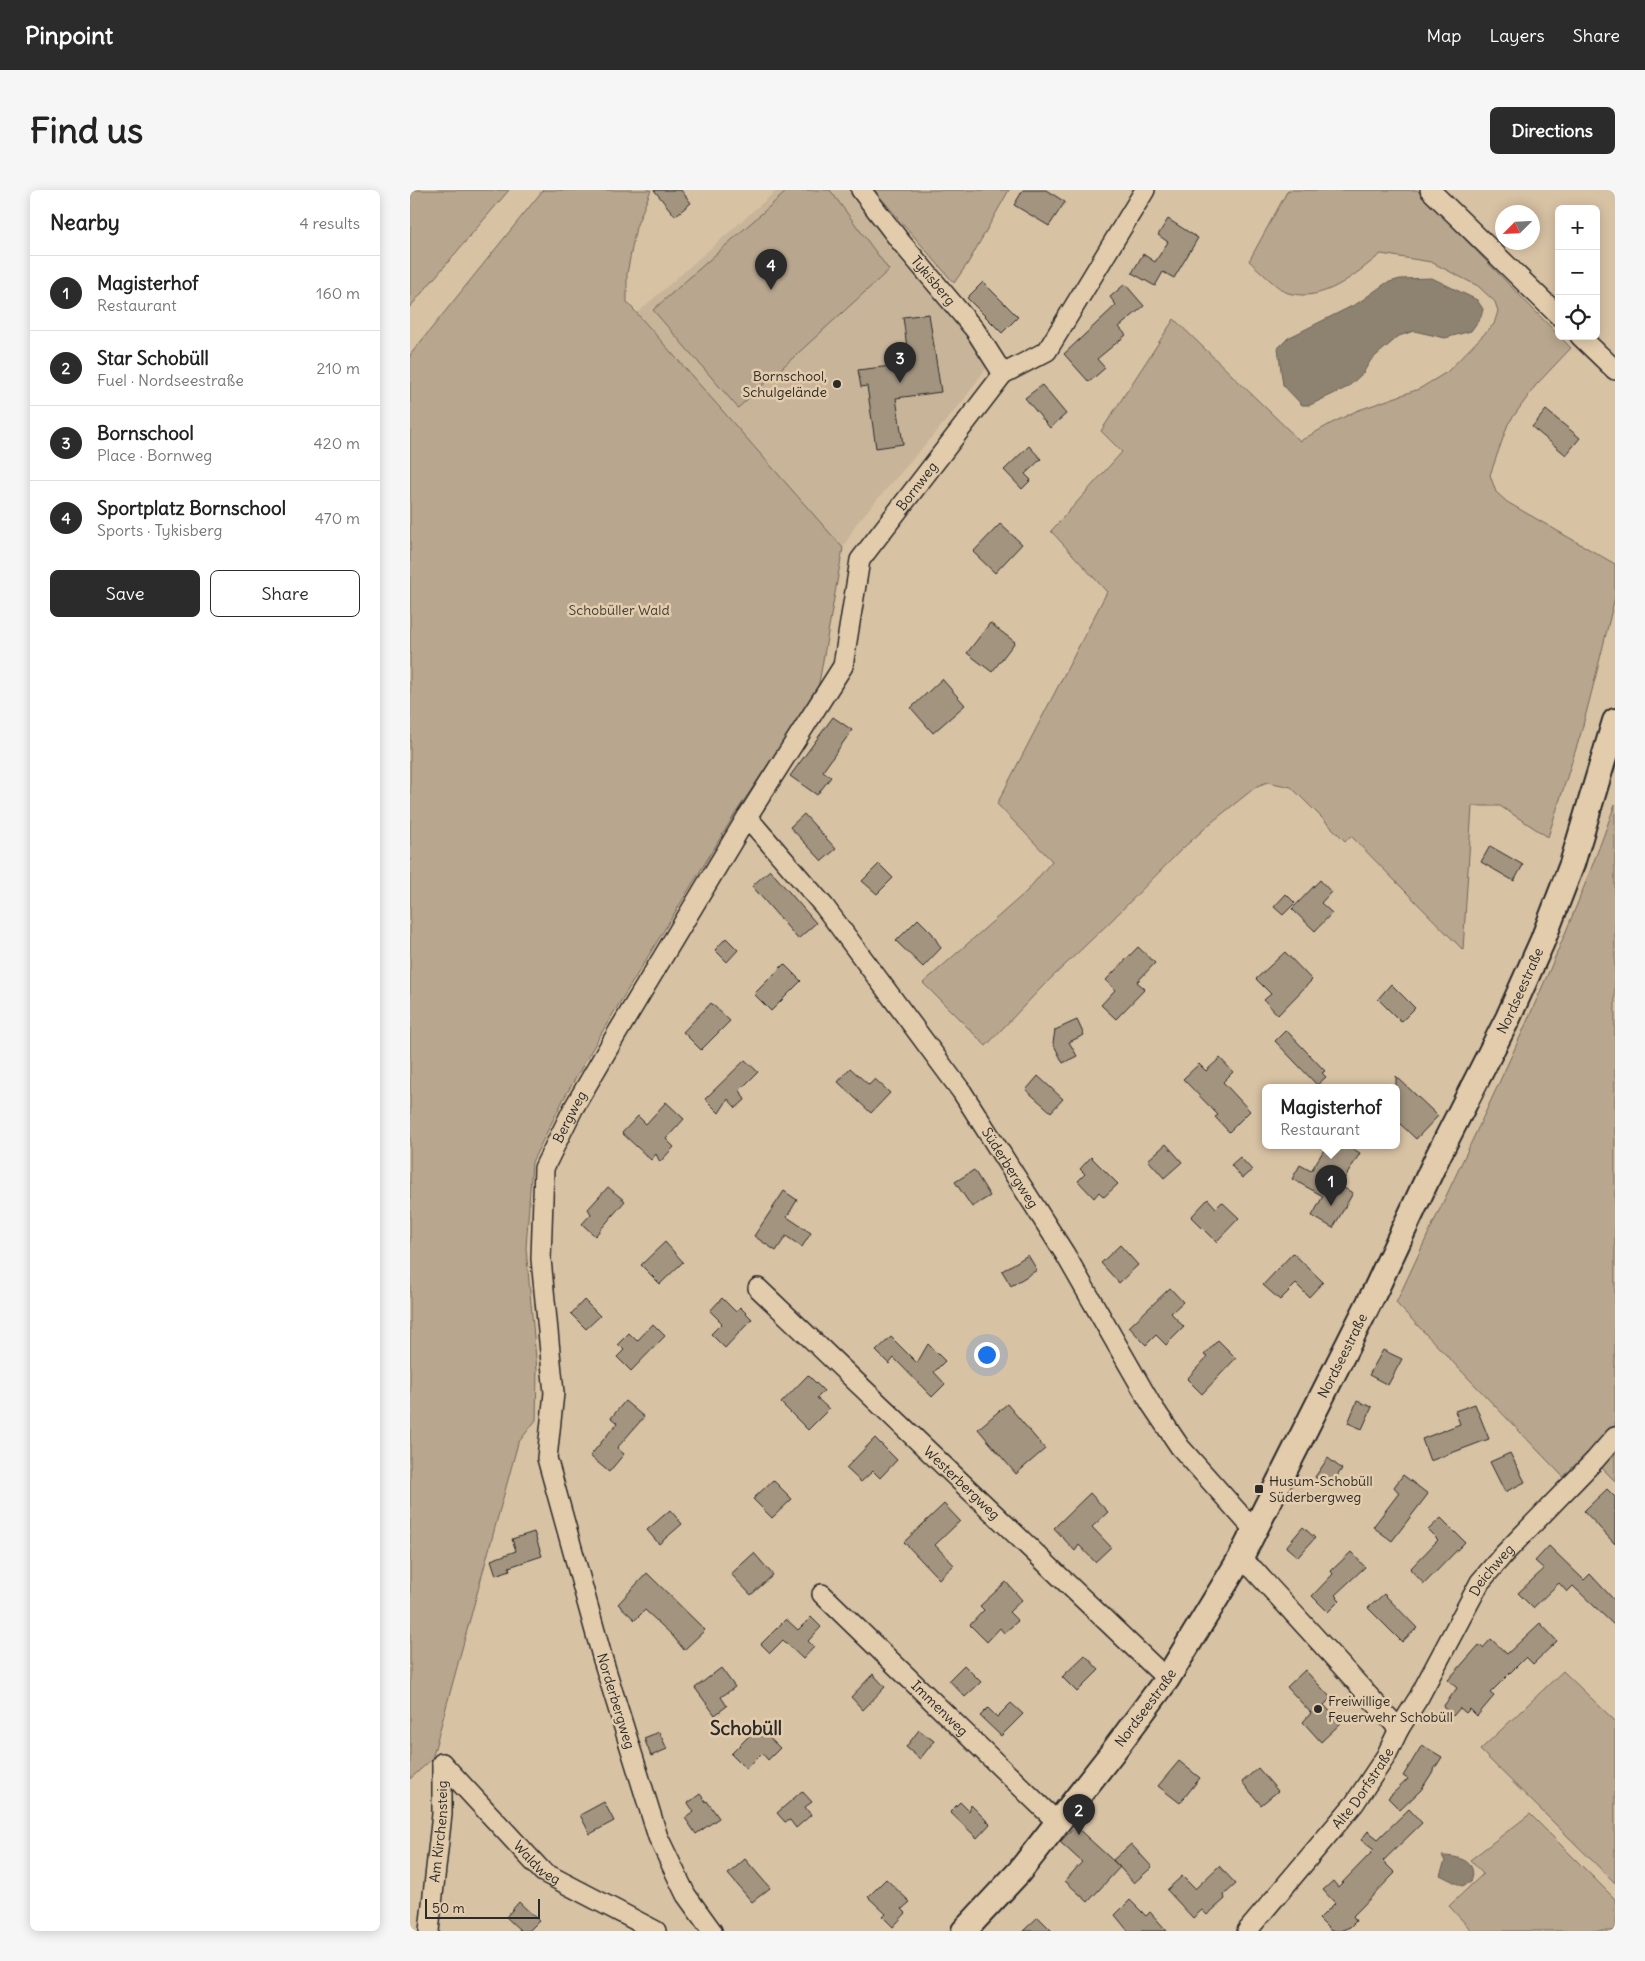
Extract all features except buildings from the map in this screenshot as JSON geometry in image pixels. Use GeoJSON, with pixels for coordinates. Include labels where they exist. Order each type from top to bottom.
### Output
{"type":"FeatureCollection","features":[{"type":"Feature","properties":{"kind":"main road","name":"Nordseestraße"},"geometry":{"type":"LineString","coordinates":[[964,1931],[1019,1872],[1167,1679],[1240,1559],[1376,1289],[1438,1156],[1508,1018],[1571,868],[1615,721]]}},
{"type":"Feature","properties":{"kind":"street","name":"Tykisberg"},"geometry":{"type":"LineString","coordinates":[[861,190],[900,242],[975,330],[1003,374]]}},
{"type":"Feature","properties":{"kind":"street","name":"Bornweg"},"geometry":{"type":"LineString","coordinates":[[747,816],[844,666],[860,560],[1003,374],[1047,351],[1145,190]]}},
{"type":"Feature","properties":{"kind":"street"},"geometry":{"type":"LineString","coordinates":[[1430,190],[1555,312]]}},
{"type":"Feature","properties":{"kind":"street"},"geometry":{"type":"LineString","coordinates":[[1584,340],[1615,370]]}},
{"type":"Feature","properties":{"kind":"street","name":"Bergweg"},"geometry":{"type":"LineString","coordinates":[[547,1458],[554,1393],[541,1259],[544,1168],[573,1109],[747,816]]}},
{"type":"Feature","properties":{"kind":"street","name":"Süderbergweg"},"geometry":{"type":"LineString","coordinates":[[747,816],[824,906],[962,1092],[1065,1254],[1151,1404],[1180,1447],[1254,1530]]}},
{"type":"Feature","properties":{"kind":"street","name":"Westerbergweg"},"geometry":{"type":"LineString","coordinates":[[758,1288],[1167,1679]]}},
{"type":"Feature","properties":{"kind":"street","name":"Deichweg"},"geometry":{"type":"LineString","coordinates":[[1399,1729],[1419,1697],[1480,1582],[1503,1555],[1615,1437]]}},
{"type":"Feature","properties":{"kind":"street","name":"Norderbergweg"},"geometry":{"type":"LineString","coordinates":[[547,1458],[603,1660],[658,1837],[686,1894],[712,1931]]}},
{"type":"Feature","properties":{"kind":"street"},"geometry":{"type":"LineString","coordinates":[[1240,1559],[1254,1570],[1399,1729]]}},
{"type":"Feature","properties":{"kind":"street","name":"Immenweg"},"geometry":{"type":"LineString","coordinates":[[822,1594],[1058,1823]]}},
{"type":"Feature","properties":{"kind":"street","name":"Alte Dorfstraße"},"geometry":{"type":"LineString","coordinates":[[1247,1931],[1354,1804],[1386,1756],[1399,1729]]}},
{"type":"Feature","properties":{"kind":"street","name":"Am Kirchensteig"},"geometry":{"type":"LineString","coordinates":[[429,1931],[442,1814],[442,1763]]}},
{"type":"Feature","properties":{"kind":"street","name":"Waldweg"},"geometry":{"type":"LineString","coordinates":[[442,1763],[543,1872],[656,1931]]}},
{"type":"Feature","properties":{"kind":"shaded area","name":"Bornschool, Schulgelände"},"geometry":{"type":"Polygon","coordinates":[[[777,190],[849,190],[965,329],[983,353],[986,368],[963,401],[856,524],[843,548],[637,313],[777,190]]]}},
{"type":"Feature","properties":{"kind":"shaded area"},"geometry":{"type":"Polygon","coordinates":[[[1432,278],[1477,300],[1483,309],[1481,317],[1471,331],[1445,338],[1414,331],[1399,336],[1371,360],[1363,373],[1348,387],[1310,405],[1302,405],[1283,385],[1278,348],[1288,338],[1358,303],[1386,283],[1400,279],[1432,278]]]}},
{"type":"Feature","properties":{"kind":"shaded area"},"geometry":{"type":"Polygon","coordinates":[[[1442,1856],[1466,1861],[1472,1869],[1471,1882],[1462,1886],[1440,1875],[1445,1861],[1442,1856]]]}},
{"type":"Feature","properties":{"kind":"green space"},"geometry":{"type":"Polygon","coordinates":[[[410,190],[509,190],[410,307],[410,190]]]}},
{"type":"Feature","properties":{"kind":"green space","name":"Schobüller Wald"},"geometry":{"type":"Polygon","coordinates":[[[543,190],[651,190],[636,227],[627,274],[627,302],[843,548],[818,689],[735,814],[605,1027],[563,1100],[532,1162],[526,1248],[537,1370],[536,1420],[518,1443],[432,1759],[410,1779],[410,355],[543,190]]]}},
{"type":"Feature","properties":{"kind":"green space"},"geometry":{"type":"Polygon","coordinates":[[[788,190],[830,190],[889,270],[738,408],[653,310],[788,190]]]}},
{"type":"Feature","properties":{"kind":"green space"},"geometry":{"type":"Polygon","coordinates":[[[874,190],[1009,190],[968,263],[954,283],[874,190]]]}},
{"type":"Feature","properties":{"kind":"green space"},"geometry":{"type":"Polygon","coordinates":[[[1288,190],[1417,190],[1555,332],[1555,340],[1563,340],[1571,348],[1536,385],[1508,424],[1490,475],[1496,492],[1507,502],[1615,564],[1615,597],[1596,675],[1581,733],[1548,837],[1500,806],[1472,806],[1463,950],[1351,836],[1345,841],[1291,787],[1268,782],[1257,786],[1182,849],[1043,986],[986,1046],[923,983],[1026,892],[1052,861],[997,804],[1107,592],[1051,531],[1122,452],[1101,431],[1174,319],[1300,441],[1356,411],[1419,389],[1447,372],[1494,324],[1498,311],[1495,302],[1478,286],[1431,262],[1381,254],[1339,285],[1314,294],[1302,295],[1284,291],[1249,261],[1288,190]]]}},
{"type":"Feature","properties":{"kind":"green space"},"geometry":{"type":"Polygon","coordinates":[[[1615,804],[1615,1481],[1595,1461],[1571,1485],[1396,1303],[1512,1056],[1566,931],[1615,804]]]}},
{"type":"Feature","properties":{"kind":"green space"},"geometry":{"type":"Polygon","coordinates":[[[1563,1671],[1615,1721],[1615,1883],[1480,1750],[1563,1671]]]}},
{"type":"Feature","properties":{"kind":"green space"},"geometry":{"type":"Polygon","coordinates":[[[1530,1814],[1615,1899],[1615,1931],[1472,1931],[1449,1906],[1483,1874],[1470,1860],[1530,1814]]]}},
{"type":"Feature","properties":{"kind":"place","name":"Sportplatz Bornschool"},"geometry":{"type":"Point","coordinates":[771,290]}},
{"type":"Feature","properties":{"kind":"place","name":"Bornschool"},"geometry":{"type":"Point","coordinates":[900,383]}},
{"type":"Feature","properties":{"kind":"place","name":"Bornschool, Schulgelände"},"geometry":{"type":"Point","coordinates":[837,384]}},
{"type":"Feature","properties":{"kind":"place","name":"Magisterhof"},"geometry":{"type":"Point","coordinates":[1331,1206]}},
{"type":"Feature","properties":{"kind":"place","name":"Husum-Schobüll Süderbergweg"},"geometry":{"type":"Point","coordinates":[1259,1489]}},
{"type":"Feature","properties":{"kind":"place","name":"Freiwillige Feuerwehr Schobüll"},"geometry":{"type":"Point","coordinates":[1318,1709]}},
{"type":"Feature","properties":{"kind":"place","name":"Star Schobüll"},"geometry":{"type":"Point","coordinates":[1079,1835]}},
{"type":"Feature","properties":{"kind":"district","name":"Schobüll"},"geometry":{"type":"Point","coordinates":[746,1728]}}]}
